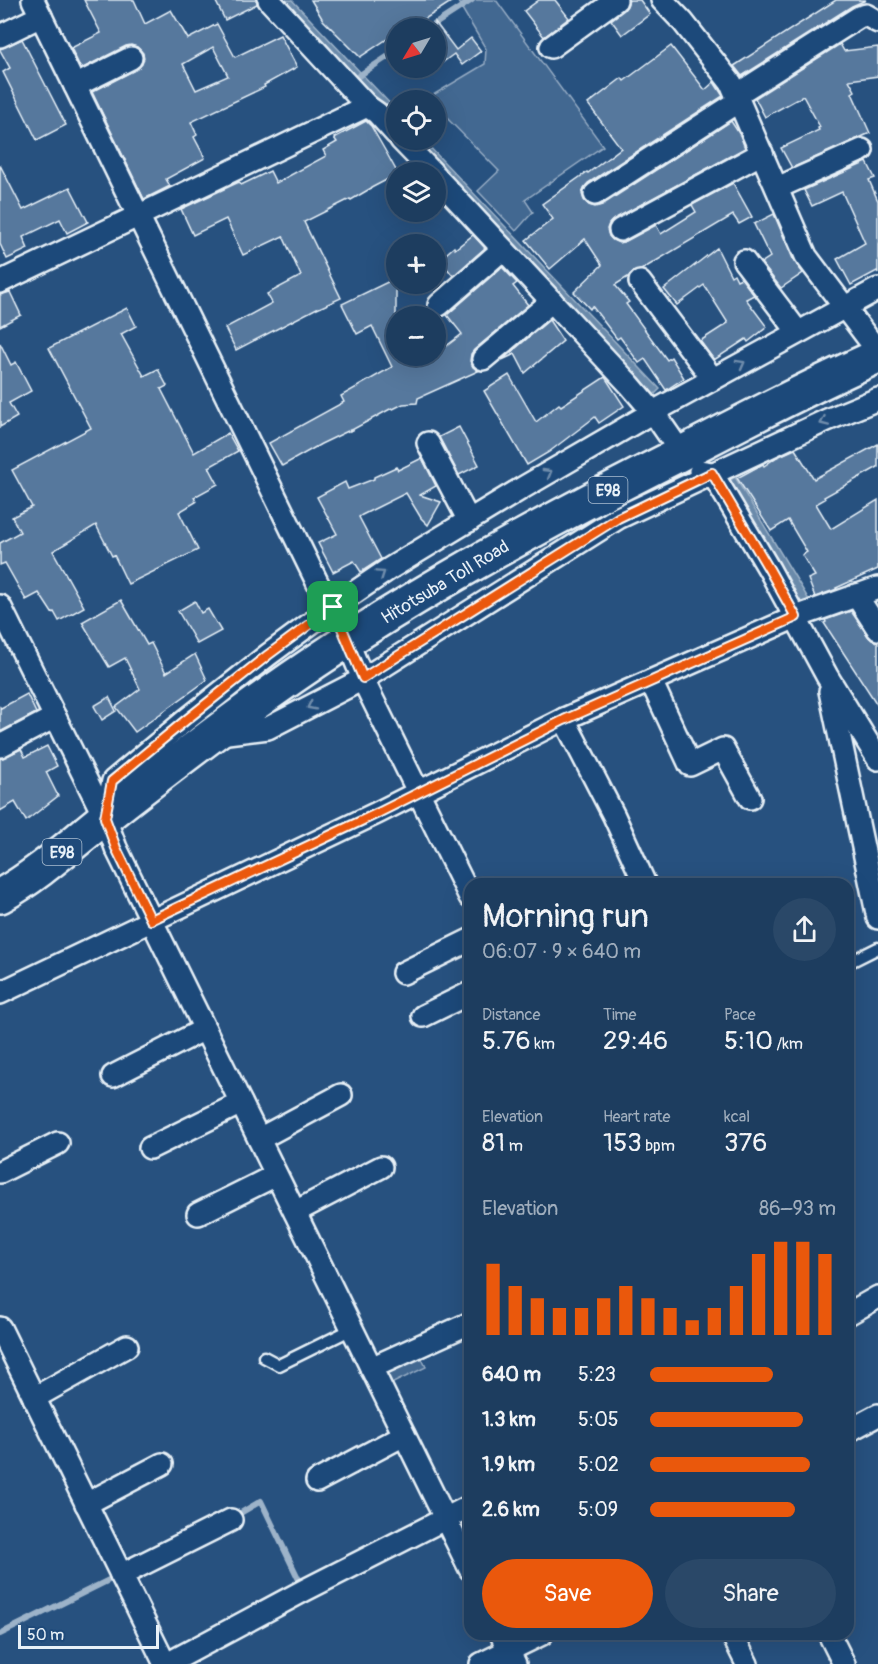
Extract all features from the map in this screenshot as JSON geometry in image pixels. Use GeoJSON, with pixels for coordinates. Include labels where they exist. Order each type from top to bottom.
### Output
{"type":"FeatureCollection","features":[{"type":"Feature","properties":{"kind":"main road","name":"Hitotsuba Toll Road"},"geometry":{"type":"LineString","coordinates":[[6,896],[214,734],[346,640],[486,556],[578,505],[829,378],[875,350]]}},
{"type":"Feature","properties":{"kind":"street"},"geometry":{"type":"LineString","coordinates":[[268,0],[367,106],[386,123]]}},
{"type":"Feature","properties":{"kind":"street"},"geometry":{"type":"LineString","coordinates":[[551,48],[616,0]]}},
{"type":"Feature","properties":{"kind":"street"},"geometry":{"type":"LineString","coordinates":[[662,0],[683,22],[731,83],[806,256],[875,350]]}},
{"type":"Feature","properties":{"kind":"street"},"geometry":{"type":"LineString","coordinates":[[0,36],[37,8],[320,588],[333,607],[363,678],[464,885]]}},
{"type":"Feature","properties":{"kind":"street"},"geometry":{"type":"LineString","coordinates":[[595,194],[666,158],[738,98],[859,17],[866,15],[878,22]]}},
{"type":"Feature","properties":{"kind":"street"},"geometry":{"type":"LineString","coordinates":[[75,86],[131,58]]}},
{"type":"Feature","properties":{"kind":"street"},"geometry":{"type":"LineString","coordinates":[[0,282],[367,106]]}},
{"type":"Feature","properties":{"kind":"street"},"geometry":{"type":"LineString","coordinates":[[411,150],[422,162]]}},
{"type":"Feature","properties":{"kind":"street"},"geometry":{"type":"LineString","coordinates":[[777,188],[862,150]]}},
{"type":"Feature","properties":{"kind":"street"},"geometry":{"type":"LineString","coordinates":[[620,230],[670,212],[762,153]]}},
{"type":"Feature","properties":{"kind":"street"},"geometry":{"type":"LineString","coordinates":[[446,188],[630,385],[673,441]]}},
{"type":"Feature","properties":{"kind":"street"},"geometry":{"type":"LineString","coordinates":[[440,305],[503,249]]}},
{"type":"Feature","properties":{"kind":"street"},"geometry":{"type":"LineString","coordinates":[[744,261],[798,332]]}},
{"type":"Feature","properties":{"kind":"street"},"geometry":{"type":"LineString","coordinates":[[640,282],[713,379]]}},
{"type":"Feature","properties":{"kind":"street"},"geometry":{"type":"LineString","coordinates":[[105,818],[112,781],[268,655],[333,607],[389,569],[653,412],[878,290]]}},
{"type":"Feature","properties":{"kind":"street"},"geometry":{"type":"LineString","coordinates":[[483,359],[552,301]]}},
{"type":"Feature","properties":{"kind":"street"},"geometry":{"type":"LineString","coordinates":[[214,734],[268,728],[363,678],[618,518],[704,472],[741,461],[827,420],[878,399]]}},
{"type":"Feature","properties":{"kind":"street"},"geometry":{"type":"LineString","coordinates":[[428,443],[469,521]]}},
{"type":"Feature","properties":{"kind":"street"},"geometry":{"type":"LineString","coordinates":[[704,472],[769,569],[827,676],[878,759]]}},
{"type":"Feature","properties":{"kind":"street"},"geometry":{"type":"LineString","coordinates":[[0,993],[378,813],[564,720],[796,617],[878,588]]}},
{"type":"Feature","properties":{"kind":"street"},"geometry":{"type":"LineString","coordinates":[[856,595],[878,629]]}},
{"type":"Feature","properties":{"kind":"street"},"geometry":{"type":"LineString","coordinates":[[1,611],[56,717],[105,818],[116,848],[464,1557]]}},
{"type":"Feature","properties":{"kind":"street"},"geometry":{"type":"LineString","coordinates":[[827,676],[878,918]]}},
{"type":"Feature","properties":{"kind":"street"},"geometry":{"type":"LineString","coordinates":[[651,681],[690,765],[723,749],[750,798]]}},
{"type":"Feature","properties":{"kind":"street"},"geometry":{"type":"LineString","coordinates":[[0,746],[56,717]]}},
{"type":"Feature","properties":{"kind":"street"},"geometry":{"type":"LineString","coordinates":[[564,720],[614,816],[642,878]]}},
{"type":"Feature","properties":{"kind":"street"},"geometry":{"type":"LineString","coordinates":[[403,973],[464,943]]}},
{"type":"Feature","properties":{"kind":"street"},"geometry":{"type":"LineString","coordinates":[[423,1016],[464,996]]}},
{"type":"Feature","properties":{"kind":"street"},"geometry":{"type":"LineString","coordinates":[[113,1076],[205,1029]]}},
{"type":"Feature","properties":{"kind":"street"},"geometry":{"type":"LineString","coordinates":[[259,1139],[341,1095]]}},
{"type":"Feature","properties":{"kind":"street"},"geometry":{"type":"LineString","coordinates":[[150,1148],[241,1103]]}},
{"type":"Feature","properties":{"kind":"street"},"geometry":{"type":"LineString","coordinates":[[0,1172],[58,1143]]}},
{"type":"Feature","properties":{"kind":"street"},"geometry":{"type":"LineString","coordinates":[[295,1212],[381,1167]]}},
{"type":"Feature","properties":{"kind":"street"},"geometry":{"type":"LineString","coordinates":[[198,1214],[276,1175]]}},
{"type":"Feature","properties":{"kind":"street"},"geometry":{"type":"LineString","coordinates":[[854,1311],[878,1297]]}},
{"type":"Feature","properties":{"kind":"street"},"geometry":{"type":"LineString","coordinates":[[371,1368],[464,1326]]}},
{"type":"Feature","properties":{"kind":"street"},"geometry":{"type":"LineString","coordinates":[[0,1328],[166,1664],[464,1509]]}},
{"type":"Feature","properties":{"kind":"street"},"geometry":{"type":"LineString","coordinates":[[34,1398],[127,1346]]}},
{"type":"Feature","properties":{"kind":"street"},"geometry":{"type":"LineString","coordinates":[[854,1428],[878,1415]]}},
{"type":"Feature","properties":{"kind":"street"},"geometry":{"type":"LineString","coordinates":[[317,1480],[404,1435]]}},
{"type":"Feature","properties":{"kind":"street"},"geometry":{"type":"LineString","coordinates":[[86,1504],[162,1464]]}},
{"type":"Feature","properties":{"kind":"street"},"geometry":{"type":"LineString","coordinates":[[121,1575],[231,1520]]}},
{"type":"Feature","properties":{"kind":"street"},"geometry":{"type":"LineString","coordinates":[[481,1664],[528,1640]]}},
{"type":"Feature","properties":{"kind":"street"},"geometry":{"type":"LineString","coordinates":[[735,1640],[747,1664]]}},
{"type":"Feature","properties":{"kind":"street"},"geometry":{"type":"LineString","coordinates":[[832,1640],[844,1664]]}},
{"type":"Feature","properties":{"kind":"lane"},"geometry":{"type":"LineString","coordinates":[[854,960],[878,948]]}},
{"type":"Feature","properties":{"kind":"lane"},"geometry":{"type":"LineString","coordinates":[[264,1357],[279,1365],[352,1329]]}},
{"type":"Feature","properties":{"kind":"shaded area"},"geometry":{"type":"Polygon","coordinates":[[[278,0],[292,0],[386,99],[386,115],[278,0]]]}},
{"type":"Feature","properties":{"kind":"shaded area"},"geometry":{"type":"Polygon","coordinates":[[[461,0],[496,0],[603,146],[525,200],[533,212],[516,231],[478,191],[499,171],[446,117],[446,90],[441,90],[485,64],[486,49],[458,2],[461,0]]]}},
{"type":"Feature","properties":{"kind":"shaded area"},"geometry":{"type":"Polygon","coordinates":[[[419,150],[433,150],[444,162],[430,162],[419,150]]]}},
{"type":"Feature","properties":{"kind":"shaded area"},"geometry":{"type":"Polygon","coordinates":[[[446,164],[660,389],[653,396],[446,179],[446,164]]]}},
{"type":"Feature","properties":{"kind":"shaded area"},"geometry":{"type":"Polygon","coordinates":[[[735,477],[809,600],[799,605],[725,483],[735,477]]]}},
{"type":"Feature","properties":{"kind":"shaded area"},"geometry":{"type":"Polygon","coordinates":[[[420,1355],[426,1367],[389,1385],[383,1374],[420,1355]]]}},
{"type":"Feature","properties":{"kind":"building"},"geometry":{"type":"Polygon","coordinates":[[[84,0],[134,0],[145,24],[171,10],[188,39],[217,24],[235,57],[280,35],[297,67],[264,85],[265,87],[191,122],[197,135],[194,137],[205,158],[166,179],[170,186],[144,199],[92,92],[137,69],[142,64],[143,53],[137,47],[126,46],[81,69],[71,48],[101,33],[84,0]],[[213,47],[183,64],[196,90],[228,76],[213,47]]]}},
{"type":"Feature","properties":{"kind":"building"},"geometry":{"type":"Polygon","coordinates":[[[215,0],[257,0],[257,4],[225,20],[215,0]]]}},
{"type":"Feature","properties":{"kind":"building"},"geometry":{"type":"Polygon","coordinates":[[[311,0],[454,0],[426,18],[386,18],[386,40],[360,57],[323,20],[311,0]]]}},
{"type":"Feature","properties":{"kind":"building"},"geometry":{"type":"Polygon","coordinates":[[[539,0],[555,0],[569,18],[544,37],[524,11],[539,0]]]}},
{"type":"Feature","properties":{"kind":"building"},"geometry":{"type":"Polygon","coordinates":[[[629,0],[640,0],[650,14],[622,35],[611,20],[624,10],[629,0]]]}},
{"type":"Feature","properties":{"kind":"building"},"geometry":{"type":"Polygon","coordinates":[[[836,0],[866,0],[852,6],[742,76],[734,66],[836,0]]]}},
{"type":"Feature","properties":{"kind":"building"},"geometry":{"type":"Polygon","coordinates":[[[446,37],[456,50],[471,38],[481,51],[462,65],[454,54],[446,60],[446,37]]]}},
{"type":"Feature","properties":{"kind":"building"},"geometry":{"type":"Polygon","coordinates":[[[22,39],[66,125],[37,140],[3,72],[10,68],[0,49],[22,39]]]}},
{"type":"Feature","properties":{"kind":"building"},"geometry":{"type":"Polygon","coordinates":[[[840,44],[844,51],[878,47],[878,76],[849,80],[855,91],[852,93],[870,133],[792,168],[781,148],[819,130],[820,127],[803,96],[765,117],[755,98],[840,44]]]}},
{"type":"Feature","properties":{"kind":"building"},"geometry":{"type":"Polygon","coordinates":[[[671,46],[705,90],[714,82],[723,96],[588,183],[582,194],[589,205],[595,207],[602,205],[731,121],[740,135],[745,148],[614,219],[607,229],[609,236],[619,243],[656,225],[661,234],[696,212],[692,205],[733,183],[752,217],[739,224],[733,215],[641,270],[633,272],[615,285],[629,302],[626,304],[667,360],[671,357],[684,378],[666,390],[645,359],[639,363],[620,337],[617,339],[592,306],[590,309],[574,292],[602,265],[585,239],[550,269],[526,240],[553,219],[542,204],[621,148],[588,104],[622,78],[624,81],[671,46]]]}},
{"type":"Feature","properties":{"kind":"building"},"geometry":{"type":"Polygon","coordinates":[[[366,121],[392,162],[386,162],[386,180],[304,222],[341,298],[236,350],[225,328],[272,303],[267,294],[301,276],[283,236],[243,255],[226,219],[193,235],[181,209],[239,182],[241,185],[270,171],[276,183],[326,156],[323,150],[337,142],[334,138],[366,121]]]}},
{"type":"Feature","properties":{"kind":"building"},"geometry":{"type":"Polygon","coordinates":[[[867,162],[875,178],[869,180],[878,201],[878,273],[877,271],[851,285],[837,259],[865,243],[842,192],[812,206],[804,190],[867,162]]]}},
{"type":"Feature","properties":{"kind":"building"},"geometry":{"type":"Polygon","coordinates":[[[0,165],[23,210],[70,187],[88,222],[67,233],[60,219],[23,237],[28,249],[7,259],[0,244],[0,165]]]}},
{"type":"Feature","properties":{"kind":"building"},"geometry":{"type":"Polygon","coordinates":[[[774,214],[794,261],[803,273],[781,288],[761,263],[770,257],[754,224],[774,214]]]}},
{"type":"Feature","properties":{"kind":"building"},"geometry":{"type":"Polygon","coordinates":[[[473,235],[485,248],[453,276],[446,267],[446,254],[454,247],[455,249],[473,235]]]}},
{"type":"Feature","properties":{"kind":"building"},"geometry":{"type":"Polygon","coordinates":[[[717,248],[731,276],[734,274],[737,280],[741,278],[754,295],[746,299],[767,327],[748,342],[746,339],[714,360],[700,341],[728,323],[704,285],[677,305],[664,289],[717,248]]]}},
{"type":"Feature","properties":{"kind":"building"},"geometry":{"type":"Polygon","coordinates":[[[502,267],[517,283],[513,286],[528,305],[474,350],[470,361],[478,371],[418,398],[417,403],[392,408],[282,466],[269,443],[344,402],[341,396],[392,366],[446,366],[446,346],[462,334],[447,315],[502,267]]]}},
{"type":"Feature","properties":{"kind":"building"},"geometry":{"type":"Polygon","coordinates":[[[386,283],[386,294],[396,294],[396,306],[386,306],[386,355],[372,326],[357,334],[342,304],[386,283]]]}},
{"type":"Feature","properties":{"kind":"building"},"geometry":{"type":"Polygon","coordinates":[[[10,292],[21,315],[0,326],[0,295],[10,292]]]}},
{"type":"Feature","properties":{"kind":"building"},"geometry":{"type":"Polygon","coordinates":[[[127,308],[136,326],[121,334],[144,376],[158,369],[167,386],[161,389],[194,453],[228,433],[238,451],[209,467],[218,484],[194,497],[196,502],[179,512],[198,550],[128,584],[96,525],[53,551],[84,607],[59,621],[39,593],[26,600],[5,563],[0,565],[0,543],[20,532],[12,517],[32,507],[12,470],[91,428],[49,348],[127,308]]]}},
{"type":"Feature","properties":{"kind":"building"},"geometry":{"type":"Polygon","coordinates":[[[549,320],[563,341],[525,373],[515,354],[502,360],[549,320]]]}},
{"type":"Feature","properties":{"kind":"building"},"geometry":{"type":"Polygon","coordinates":[[[0,343],[11,365],[16,362],[31,391],[9,403],[17,417],[0,427],[0,343]]]}},
{"type":"Feature","properties":{"kind":"building"},"geometry":{"type":"Polygon","coordinates":[[[509,375],[536,422],[559,404],[561,406],[605,377],[624,406],[599,423],[595,417],[549,452],[527,465],[484,391],[509,375]]]}},
{"type":"Feature","properties":{"kind":"building"},"geometry":{"type":"Polygon","coordinates":[[[459,427],[479,465],[459,475],[439,437],[459,427]]]}},
{"type":"Feature","properties":{"kind":"building"},"geometry":{"type":"Polygon","coordinates":[[[878,444],[878,467],[824,497],[825,499],[816,504],[831,529],[878,500],[878,569],[815,597],[808,579],[815,576],[802,555],[807,552],[788,520],[771,531],[737,478],[795,449],[814,479],[878,444]]]}},
{"type":"Feature","properties":{"kind":"building"},"geometry":{"type":"Polygon","coordinates":[[[422,458],[436,486],[420,495],[441,502],[428,525],[421,518],[406,493],[359,517],[381,559],[361,572],[354,561],[333,572],[318,543],[337,534],[317,497],[345,482],[348,489],[422,458]]]}},
{"type":"Feature","properties":{"kind":"building"},"geometry":{"type":"Polygon","coordinates":[[[121,600],[147,645],[151,643],[166,673],[195,654],[207,680],[135,732],[116,707],[140,689],[125,658],[109,667],[82,622],[121,600]]]}},
{"type":"Feature","properties":{"kind":"building"},"geometry":{"type":"Polygon","coordinates":[[[195,601],[201,613],[208,609],[221,631],[197,644],[178,611],[195,601]]]}},
{"type":"Feature","properties":{"kind":"building"},"geometry":{"type":"Polygon","coordinates":[[[851,611],[868,636],[878,642],[878,706],[824,623],[825,620],[851,611]]]}},
{"type":"Feature","properties":{"kind":"building"},"geometry":{"type":"Polygon","coordinates":[[[27,694],[36,713],[0,732],[0,707],[27,694]]]}},
{"type":"Feature","properties":{"kind":"building"},"geometry":{"type":"Polygon","coordinates":[[[109,697],[116,711],[102,720],[94,706],[109,697]]]}},
{"type":"Feature","properties":{"kind":"building"},"geometry":{"type":"Polygon","coordinates":[[[47,746],[57,766],[46,772],[58,796],[26,821],[15,802],[0,811],[0,759],[21,749],[25,757],[47,746]]]}},
{"type":"Feature","properties":{"kind":"waterway"},"geometry":{"type":"LineString","coordinates":[[444,18],[472,0]]}},
{"type":"Feature","properties":{"kind":"waterway"},"geometry":{"type":"LineString","coordinates":[[357,77],[386,58]]}},
{"type":"Feature","properties":{"kind":"waterway"},"geometry":{"type":"LineString","coordinates":[[232,1518],[261,1501],[301,1584]]}},
{"type":"Feature","properties":{"kind":"waterway"},"geometry":{"type":"LineString","coordinates":[[0,1634],[119,1575]]}},
{"type":"Feature","properties":{"kind":"route"},"geometry":{"type":"LineString","coordinates":[[712,473],[796,617],[564,720],[378,813],[151,920],[116,848],[105,818],[112,781],[268,655],[333,607],[363,678],[618,518],[712,473]]}}]}
